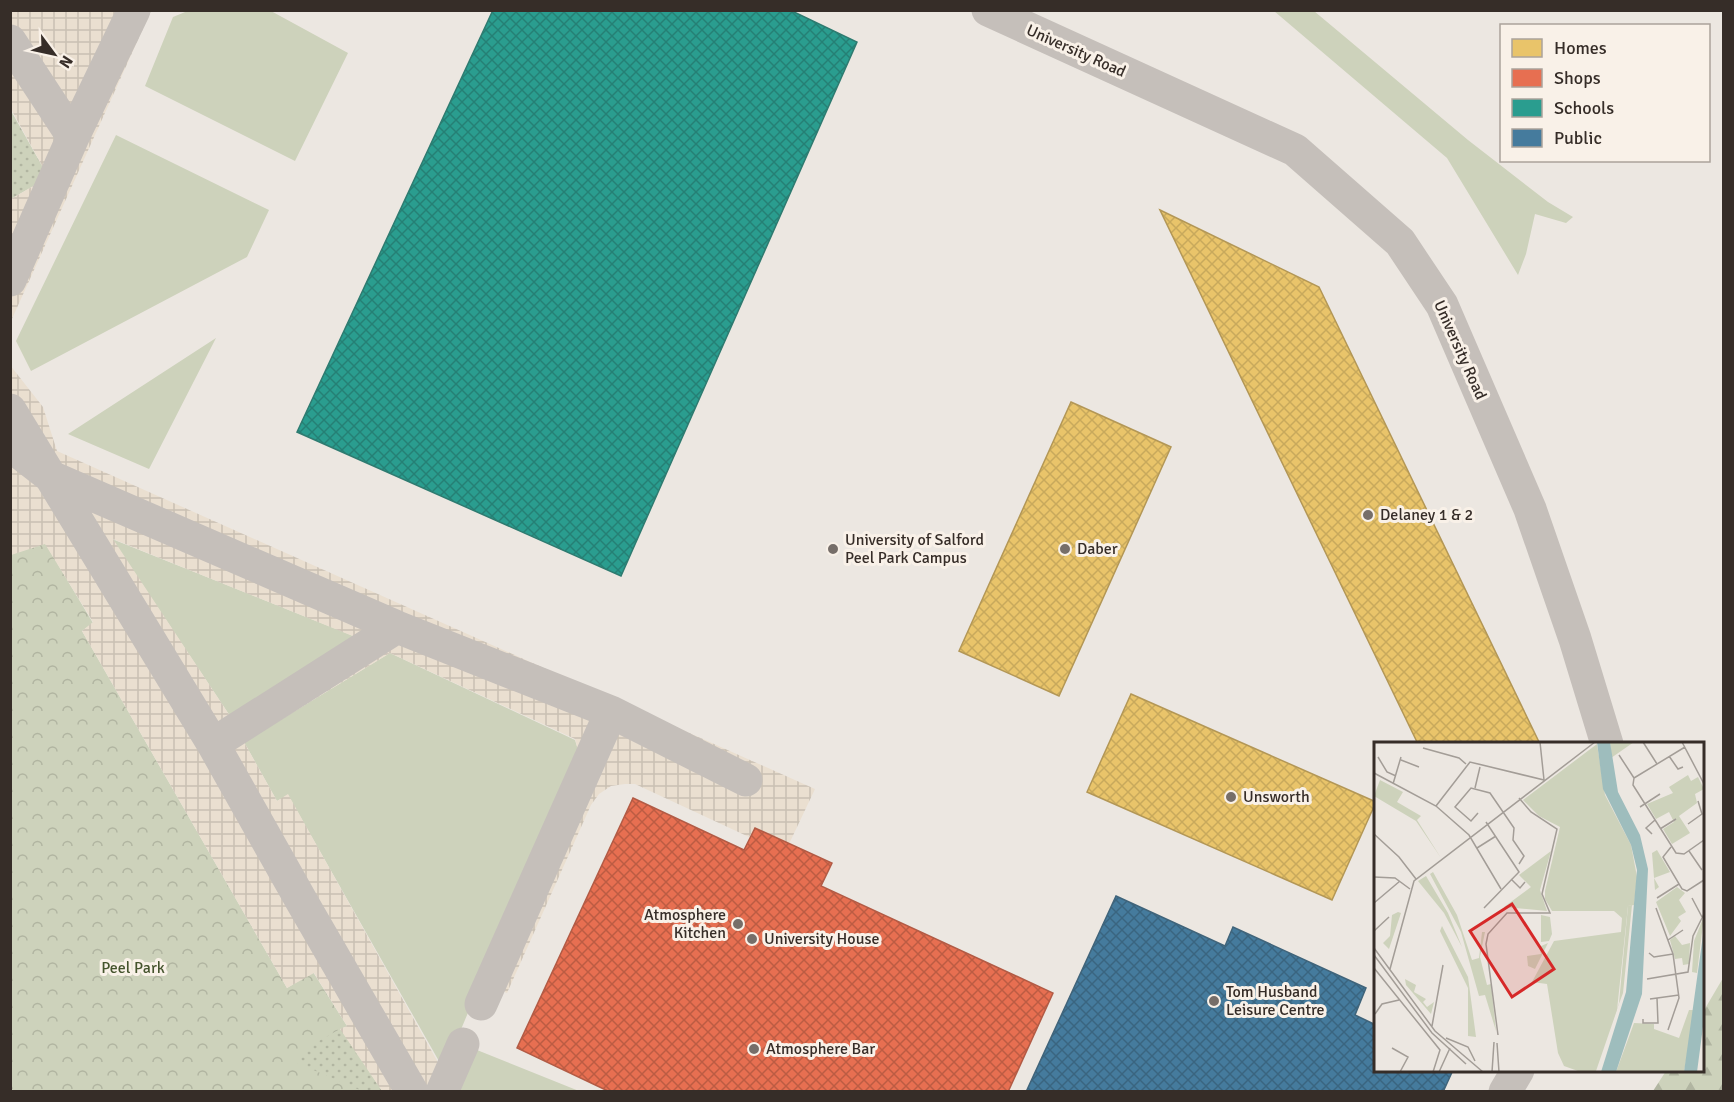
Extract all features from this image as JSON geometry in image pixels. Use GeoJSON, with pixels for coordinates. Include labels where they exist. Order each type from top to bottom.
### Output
{"type":"FeatureCollection","features":[{"type":"Feature","properties":{"kind":"street"},"geometry":{"type":"LineString","coordinates":[[10,280],[73,137],[134,10]]}},
{"type":"Feature","properties":{"kind":"street","name":"University Road"},"geometry":{"type":"LineString","coordinates":[[988,10],[1296,150],[1400,242],[1442,305],[1530,509],[1575,639],[1606,742]]}},
{"type":"Feature","properties":{"kind":"street"},"geometry":{"type":"LineString","coordinates":[[10,41],[73,137]]}},
{"type":"Feature","properties":{"kind":"street"},"geometry":{"type":"LineString","coordinates":[[10,410],[213,744],[412,1092]]}},
{"type":"Feature","properties":{"kind":"street"},"geometry":{"type":"LineString","coordinates":[[10,445],[51,477],[397,627],[611,712],[746,780]]}},
{"type":"Feature","properties":{"kind":"street"},"geometry":{"type":"LineString","coordinates":[[213,744],[397,627]]}},
{"type":"Feature","properties":{"kind":"street"},"geometry":{"type":"LineString","coordinates":[[481,1004],[611,712]]}},
{"type":"Feature","properties":{"kind":"street"},"geometry":{"type":"LineString","coordinates":[[442,1092],[463,1044]]}},
{"type":"Feature","properties":{"kind":"street"},"geometry":{"type":"LineString","coordinates":[[1505,1092],[1517,1072]]}},
{"type":"Feature","properties":{"kind":"green space"},"geometry":{"type":"Polygon","coordinates":[[[190,10],[271,11],[348,53],[295,161],[145,86],[173,17],[190,10]]]}},
{"type":"Feature","properties":{"kind":"green space"},"geometry":{"type":"Polygon","coordinates":[[[1274,11],[1314,11],[1468,140],[1548,202],[1573,217],[1566,223],[1535,214],[1526,254],[1518,275],[1447,158],[1274,11]]]}},
{"type":"Feature","properties":{"kind":"green space"},"geometry":{"type":"Polygon","coordinates":[[[10,109],[45,171],[42,181],[11,199],[10,109]]]}},
{"type":"Feature","properties":{"kind":"green space"},"geometry":{"type":"Polygon","coordinates":[[[116,135],[269,210],[247,257],[31,371],[16,341],[116,135]]]}},
{"type":"Feature","properties":{"kind":"green space"},"geometry":{"type":"Polygon","coordinates":[[[216,338],[149,469],[68,434],[216,338]]]}},
{"type":"Feature","properties":{"kind":"green space"},"geometry":{"type":"Polygon","coordinates":[[[112,539],[356,637],[230,716],[112,539]]]}},
{"type":"Feature","properties":{"kind":"green space","name":"Peel Park"},"geometry":{"type":"Polygon","coordinates":[[[45,543],[93,623],[82,631],[287,988],[313,972],[347,1026],[341,1029],[382,1091],[11,1091],[10,555],[45,543]]]}},
{"type":"Feature","properties":{"kind":"green space"},"geometry":{"type":"Polygon","coordinates":[[[390,653],[575,740],[578,750],[444,1070],[288,795],[277,801],[244,742],[390,653]]]}},
{"type":"Feature","properties":{"kind":"green space"},"geometry":{"type":"Polygon","coordinates":[[[1723,978],[1723,1091],[1653,1091],[1665,1072],[1704,1072],[1704,1010],[1723,978]]]}},
{"type":"Feature","properties":{"kind":"green space"},"geometry":{"type":"Polygon","coordinates":[[[340,1029],[382,1091],[362,1091],[297,1063],[310,1046],[340,1029]]]}},
{"type":"Feature","properties":{"kind":"green space"},"geometry":{"type":"Polygon","coordinates":[[[472,1048],[579,1091],[454,1092],[472,1048]]]}},
{"type":"Feature","properties":{"kind":"shaded area"},"geometry":{"type":"Polygon","coordinates":[[[11,11],[151,11],[11,321],[11,199],[42,181],[45,171],[11,109],[11,11]]]}},
{"type":"Feature","properties":{"kind":"shaded area"},"geometry":{"type":"Polygon","coordinates":[[[10,365],[43,407],[57,451],[815,789],[789,844],[755,828],[749,837],[635,784],[611,786],[599,794],[591,805],[507,993],[502,991],[578,750],[575,739],[390,653],[244,742],[277,801],[288,794],[454,1091],[382,1091],[340,1029],[347,1026],[314,973],[287,988],[82,631],[93,622],[45,544],[11,555],[10,365]],[[113,539],[230,716],[355,637],[113,539]]]}},
{"type":"Feature","properties":{"kind":"building: Homes","name":"Delaney 1 & 2"},"geometry":{"type":"Polygon","coordinates":[[[1160,210],[1319,287],[1539,742],[1417,742],[1160,210]]]}},
{"type":"Feature","properties":{"kind":"building: Homes","name":"Daber"},"geometry":{"type":"Polygon","coordinates":[[[1071,402],[1171,447],[1059,696],[959,651],[1071,402]]]}},
{"type":"Feature","properties":{"kind":"building: Homes","name":"Unsworth"},"geometry":{"type":"Polygon","coordinates":[[[1131,694],[1374,801],[1374,806],[1332,900],[1087,792],[1131,694]]]}},
{"type":"Feature","properties":{"kind":"building: Shops","name":"University House"},"geometry":{"type":"Polygon","coordinates":[[[633,798],[744,850],[755,828],[832,863],[821,886],[1053,993],[1008,1092],[610,1092],[517,1048],[633,798]]]}},
{"type":"Feature","properties":{"kind":"building: Schools"},"geometry":{"type":"Polygon","coordinates":[[[493,10],[790,10],[857,42],[621,576],[297,432],[493,10]]]}},
{"type":"Feature","properties":{"kind":"building: Public","name":"Tom Husband Leisure Centre"},"geometry":{"type":"Polygon","coordinates":[[[1116,896],[1225,946],[1233,927],[1366,988],[1355,1015],[1374,1024],[1374,1072],[1452,1072],[1443,1092],[1026,1092],[1116,896]]]}},
{"type":"Feature","properties":{"kind":"place","name":"Delaney 1 & 2"},"geometry":{"type":"Point","coordinates":[1368,515]}},
{"type":"Feature","properties":{"kind":"place","name":"University of Salford Peel Park Campus"},"geometry":{"type":"Point","coordinates":[833,549]}},
{"type":"Feature","properties":{"kind":"place","name":"Daber"},"geometry":{"type":"Point","coordinates":[1065,549]}},
{"type":"Feature","properties":{"kind":"place","name":"Unsworth"},"geometry":{"type":"Point","coordinates":[1231,797]}},
{"type":"Feature","properties":{"kind":"place","name":"Atmosphere Kitchen"},"geometry":{"type":"Point","coordinates":[738,924]}},
{"type":"Feature","properties":{"kind":"place","name":"University House"},"geometry":{"type":"Point","coordinates":[752,939]}},
{"type":"Feature","properties":{"kind":"place","name":"Tom Husband Leisure Centre"},"geometry":{"type":"Point","coordinates":[1214,1001]}},
{"type":"Feature","properties":{"kind":"place","name":"Atmosphere Bar"},"geometry":{"type":"Point","coordinates":[754,1049]}}]}
